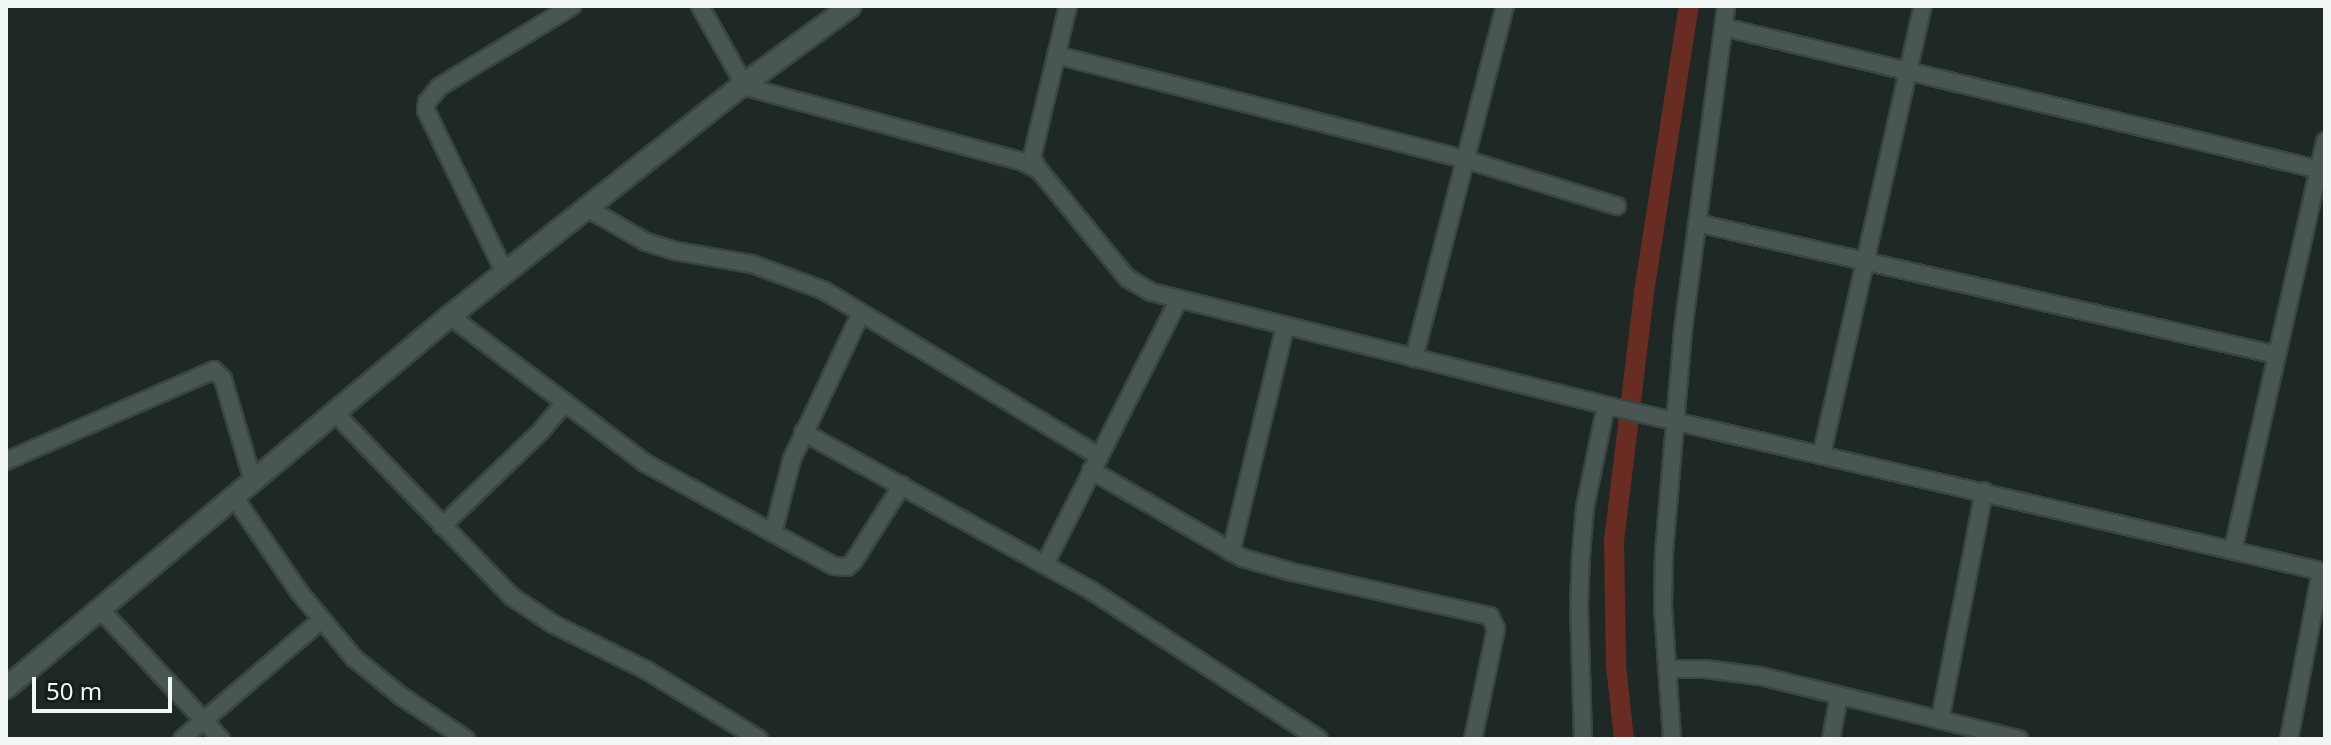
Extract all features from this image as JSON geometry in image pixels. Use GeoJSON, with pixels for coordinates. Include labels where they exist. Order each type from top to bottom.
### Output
{"type":"FeatureCollection","features":[{"type":"Feature","properties":{"kind":"street"},"geometry":{"type":"LineString","coordinates":[[505,273],[426,110],[427,102],[439,87],[572,6]]}},
{"type":"Feature","properties":{"kind":"street"},"geometry":{"type":"LineString","coordinates":[[700,6],[744,84],[758,91],[1021,161],[1039,170]]}},
{"type":"Feature","properties":{"kind":"street"},"geometry":{"type":"LineString","coordinates":[[6,688],[450,316],[744,84],[851,6]]}},
{"type":"Feature","properties":{"kind":"street"},"geometry":{"type":"LineString","coordinates":[[1068,6],[1032,157],[1039,170],[1127,278],[1151,292],[1178,301],[1610,406],[2323,571],[2289,739]]}},
{"type":"Feature","properties":{"kind":"street"},"geometry":{"type":"LineString","coordinates":[[1414,358],[1505,6]]}},
{"type":"Feature","properties":{"kind":"street"},"geometry":{"type":"LineString","coordinates":[[1672,739],[1664,552],[1671,418],[1726,6]]}},
{"type":"Feature","properties":{"kind":"street"},"geometry":{"type":"LineString","coordinates":[[1822,453],[1923,6]]}},
{"type":"Feature","properties":{"kind":"street"},"geometry":{"type":"LineString","coordinates":[[1723,27],[2322,170]]}},
{"type":"Feature","properties":{"kind":"street"},"geometry":{"type":"LineString","coordinates":[[1056,55],[1464,159],[1617,206]]}},
{"type":"Feature","properties":{"kind":"street"},"geometry":{"type":"LineString","coordinates":[[2233,550],[2322,170],[2325,141]]}},
{"type":"Feature","properties":{"kind":"street"},"geometry":{"type":"LineString","coordinates":[[587,208],[646,242],[675,251],[774,270],[825,291],[1231,552],[1292,572],[1490,616],[1496,629],[1473,739]]}},
{"type":"Feature","properties":{"kind":"street"},"geometry":{"type":"LineString","coordinates":[[1697,223],[2277,355]]}},
{"type":"Feature","properties":{"kind":"street"},"geometry":{"type":"LineString","coordinates":[[1045,564],[1178,301]]}},
{"type":"Feature","properties":{"kind":"street"},"geometry":{"type":"LineString","coordinates":[[773,533],[803,432],[861,313]]}},
{"type":"Feature","properties":{"kind":"street"},"geometry":{"type":"LineString","coordinates":[[450,316],[645,463],[834,566],[847,567],[902,485]]}},
{"type":"Feature","properties":{"kind":"street"},"geometry":{"type":"LineString","coordinates":[[1231,552],[1285,327]]}},
{"type":"Feature","properties":{"kind":"street"},"geometry":{"type":"LineString","coordinates":[[6,461],[214,370],[223,379],[253,481]]}},
{"type":"Feature","properties":{"kind":"street"},"geometry":{"type":"LineString","coordinates":[[442,526],[564,404]]}},
{"type":"Feature","properties":{"kind":"street"},"geometry":{"type":"LineString","coordinates":[[1583,739],[1579,606],[1581,555],[1585,507],[1610,406]]}},
{"type":"Feature","properties":{"kind":"street"},"geometry":{"type":"LineString","coordinates":[[335,413],[511,596],[531,611],[648,671],[759,739]]}},
{"type":"Feature","properties":{"kind":"street"},"geometry":{"type":"LineString","coordinates":[[803,432],[1045,564],[1145,625],[1319,739]]}},
{"type":"Feature","properties":{"kind":"street"},"geometry":{"type":"LineString","coordinates":[[1940,720],[1984,491]]}},
{"type":"Feature","properties":{"kind":"street"},"geometry":{"type":"LineString","coordinates":[[234,497],[320,621],[354,658],[401,696],[466,739]]}},
{"type":"Feature","properties":{"kind":"street"},"geometry":{"type":"LineString","coordinates":[[100,609],[221,739]]}},
{"type":"Feature","properties":{"kind":"street"},"geometry":{"type":"LineString","coordinates":[[182,739],[320,621]]}},
{"type":"Feature","properties":{"kind":"street"},"geometry":{"type":"LineString","coordinates":[[1667,669],[1705,669],[1760,676],[2019,739]]}},
{"type":"Feature","properties":{"kind":"street"},"geometry":{"type":"LineString","coordinates":[[1831,739],[1839,696]]}},
{"type":"Feature","properties":{"kind":"waterway"},"geometry":{"type":"LineString","coordinates":[[1624,739],[1616,665],[1614,541],[1644,292],[1689,6]]}}]}
